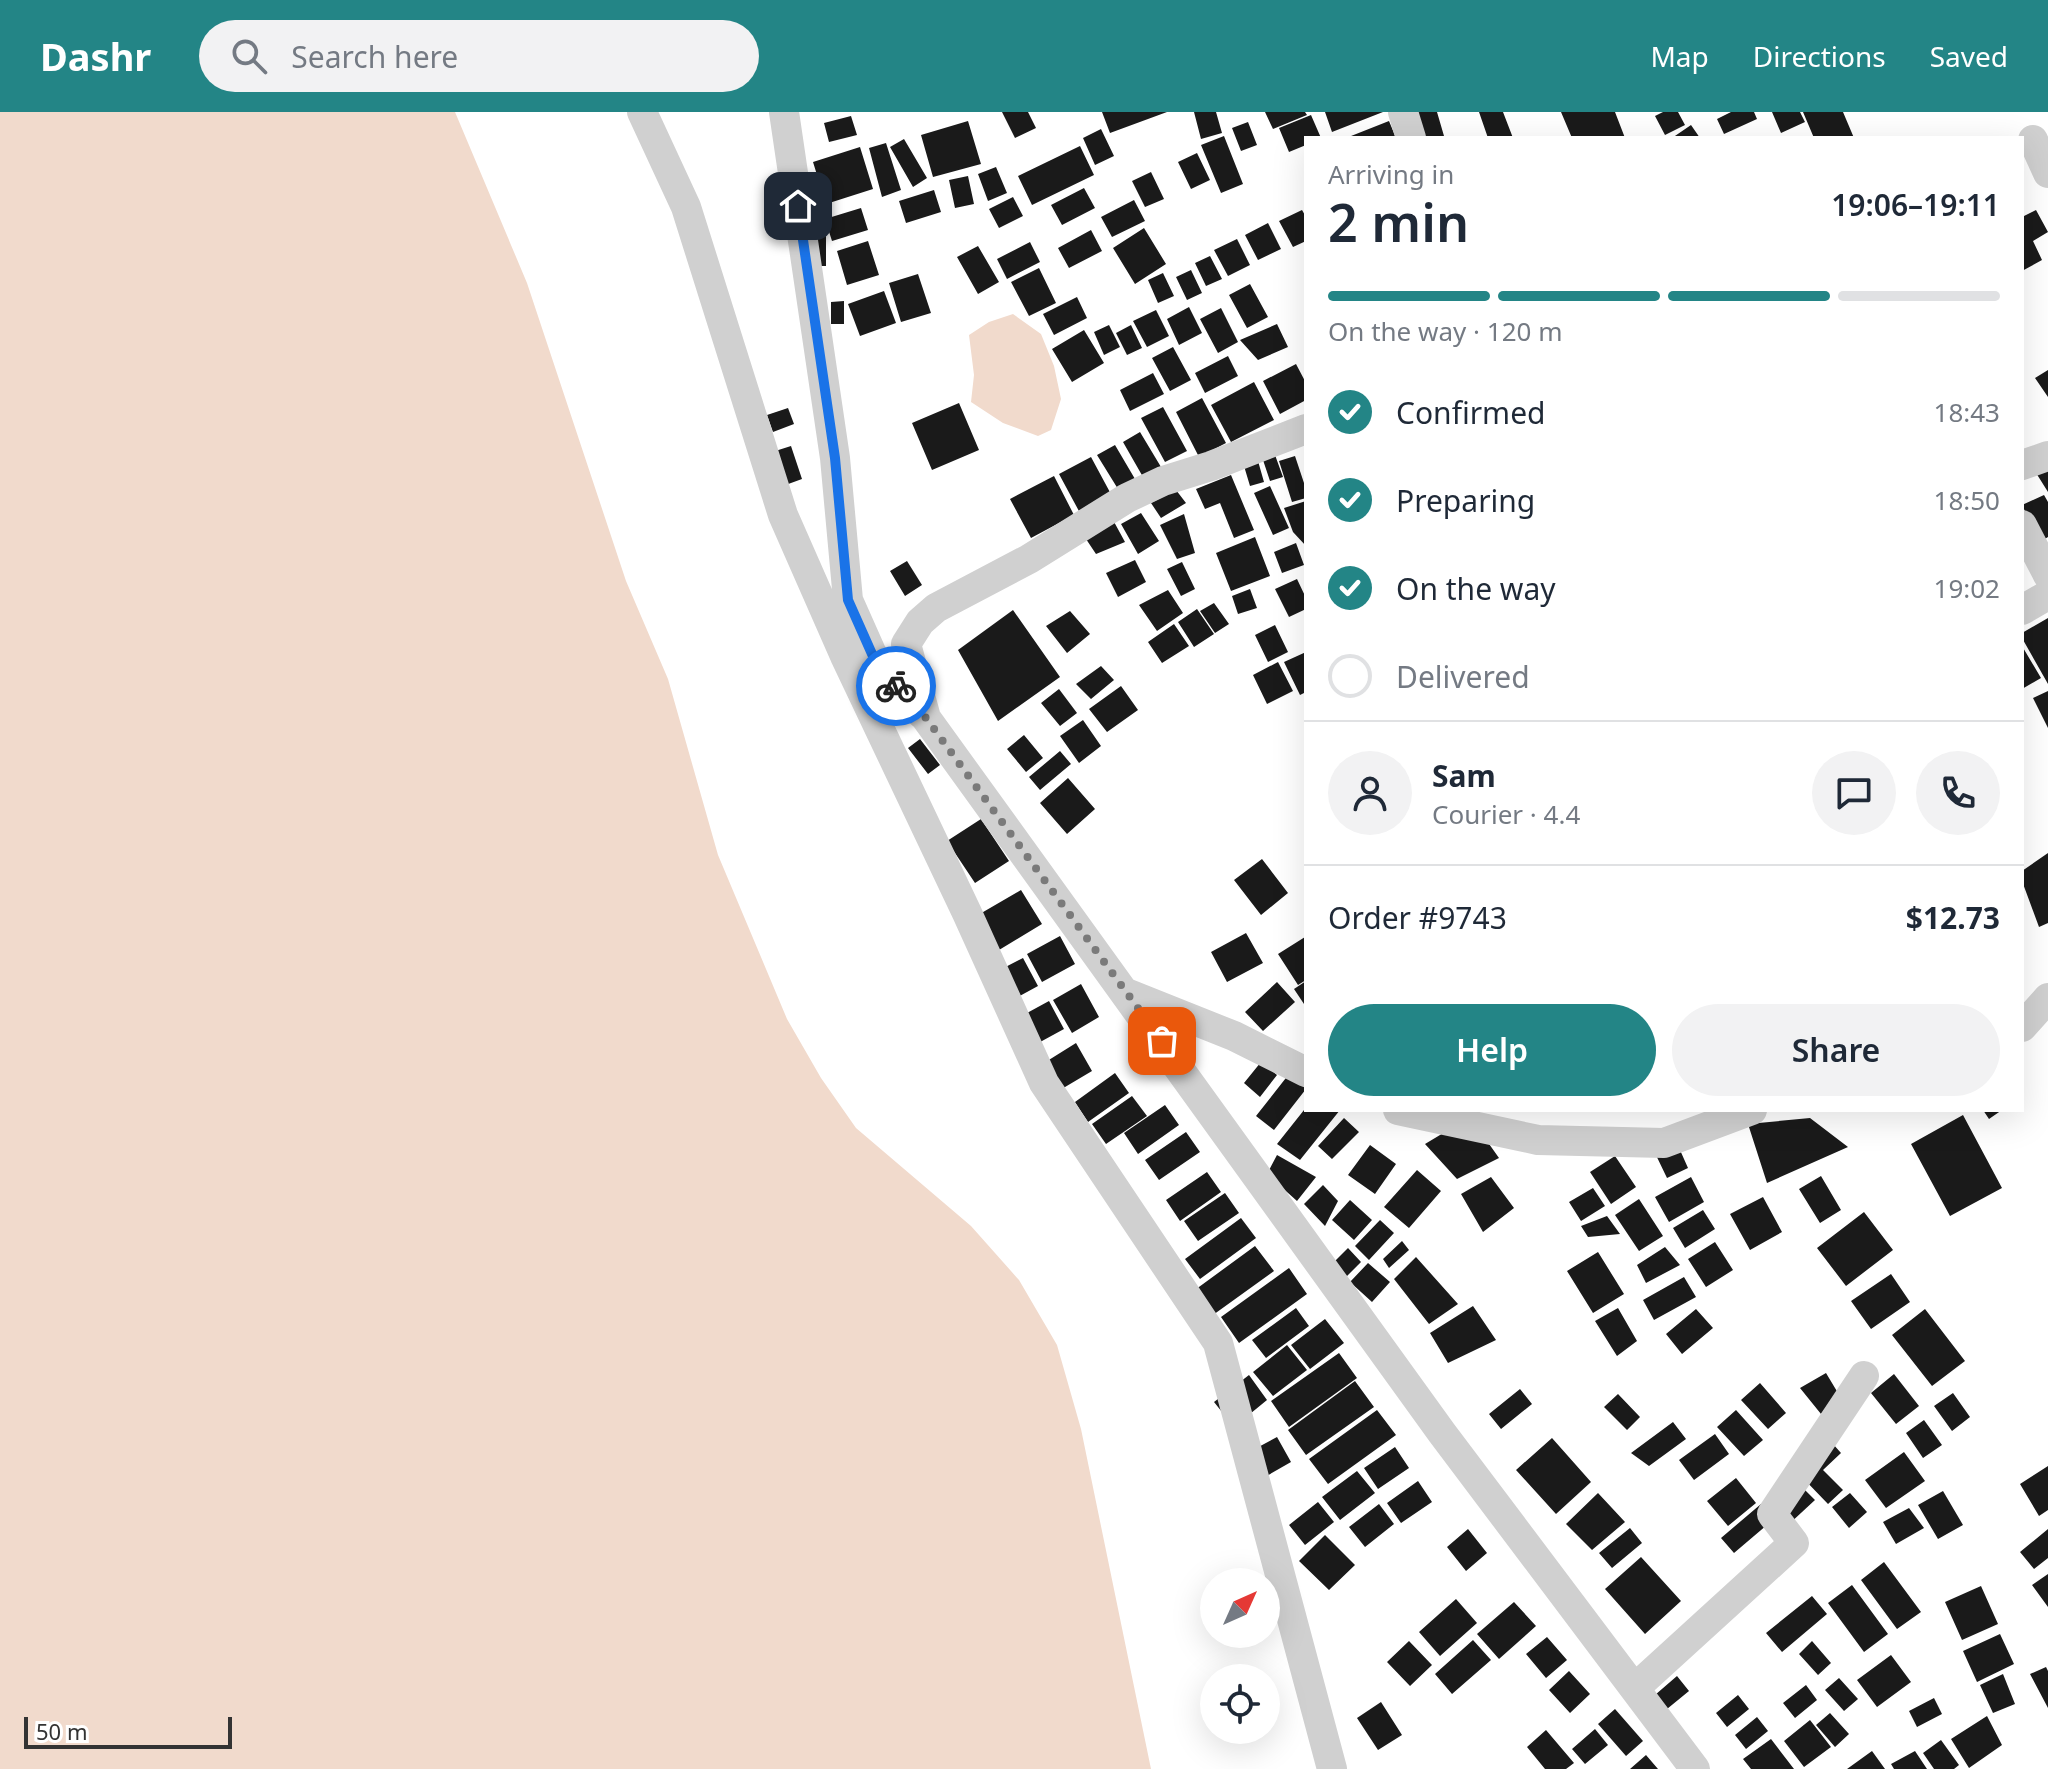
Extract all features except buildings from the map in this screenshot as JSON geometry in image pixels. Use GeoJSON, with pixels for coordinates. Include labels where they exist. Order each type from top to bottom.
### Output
{"type":"FeatureCollection","features":[{"type":"Feature","properties":{"kind":"street"},"geometry":{"type":"LineString","coordinates":[[642,112],[686,207],[783,515],[845,656],[1044,1083],[1218,1343],[1332,1769]]}},
{"type":"Feature","properties":{"kind":"street"},"geometry":{"type":"LineString","coordinates":[[784,112],[835,458],[848,600],[872,654],[891,682],[926,718],[1442,1433],[1695,1769]]}},
{"type":"Feature","properties":{"kind":"street"},"geometry":{"type":"LineString","coordinates":[[1403,112],[1410,136]]}},
{"type":"Feature","properties":{"kind":"street"},"geometry":{"type":"LineString","coordinates":[[2034,139],[2048,173]]}},
{"type":"Feature","properties":{"kind":"street"},"geometry":{"type":"LineString","coordinates":[[926,718],[906,644],[927,614],[1029,559],[1127,498],[1163,481],[1304,430]]}},
{"type":"Feature","properties":{"kind":"street"},"geometry":{"type":"LineString","coordinates":[[2024,464],[2048,456]]}},
{"type":"Feature","properties":{"kind":"street"},"geometry":{"type":"LineString","coordinates":[[2024,529],[2048,575]]}},
{"type":"Feature","properties":{"kind":"street"},"geometry":{"type":"LineString","coordinates":[[2024,609],[2048,595]]}},
{"type":"Feature","properties":{"kind":"street"},"geometry":{"type":"LineString","coordinates":[[1126,993],[1234,1036],[1304,1071]]}},
{"type":"Feature","properties":{"kind":"street"},"geometry":{"type":"LineString","coordinates":[[2024,1025],[2048,998]]}},
{"type":"Feature","properties":{"kind":"street"},"geometry":{"type":"LineString","coordinates":[[1407,1112],[1538,1140],[1664,1143],[1747,1112]]}},
{"type":"Feature","properties":{"kind":"street"},"geometry":{"type":"LineString","coordinates":[[1635,1688],[1794,1543],[1772,1514],[1864,1376]]}},
{"type":"Feature","properties":{"kind":"shaded area"},"geometry":{"type":"Polygon","coordinates":[[[0,112],[455,112],[527,283],[626,581],[668,679],[718,855],[787,1019],[821,1078],[856,1128],[971,1226],[1019,1280],[1057,1345],[1081,1429],[1151,1769],[0,1769],[0,112]]]}},
{"type":"Feature","properties":{"kind":"shaded area"},"geometry":{"type":"Polygon","coordinates":[[[1013,314],[1041,334],[1054,366],[1061,399],[1051,430],[1038,436],[1003,423],[971,402],[974,375],[969,335],[989,322],[1013,314]]]}},
{"type":"Feature","properties":{"kind":"way so far"},"geometry":{"type":"LineString","coordinates":[[896,686],[926,718],[1162,1041]]}},
{"type":"Feature","properties":{"kind":"route"},"geometry":{"type":"LineString","coordinates":[[798,206],[835,458],[848,600],[872,654],[896,686]]}}]}
